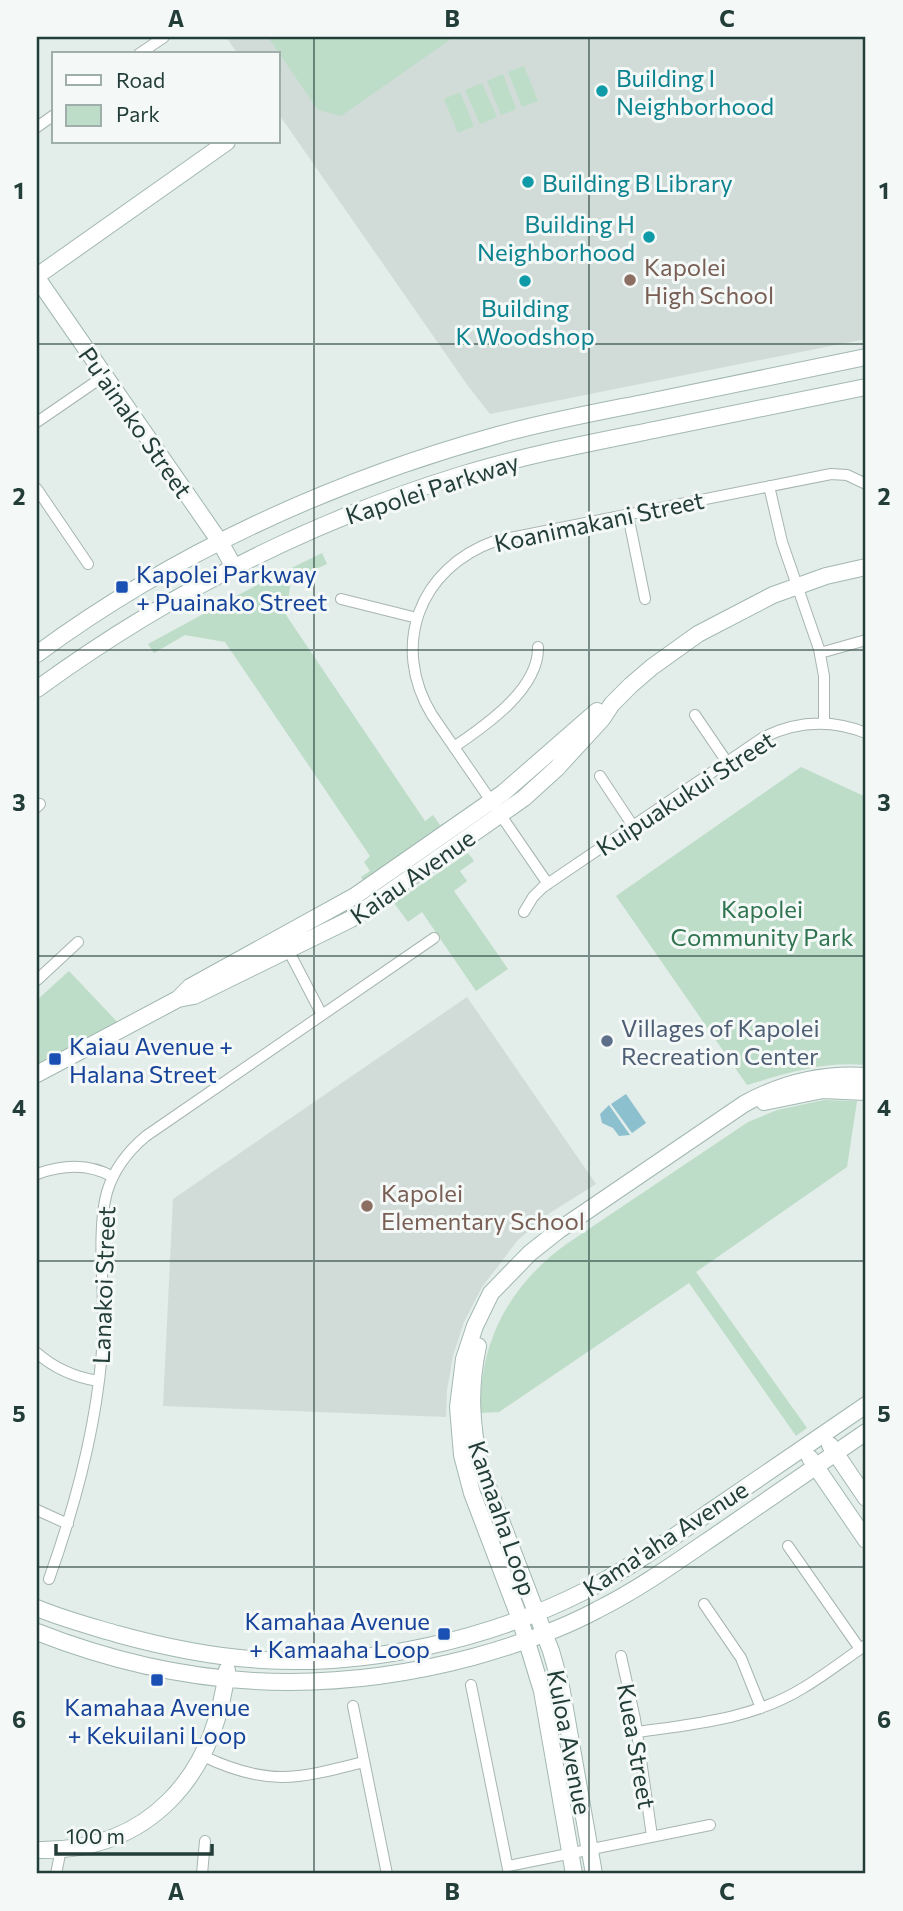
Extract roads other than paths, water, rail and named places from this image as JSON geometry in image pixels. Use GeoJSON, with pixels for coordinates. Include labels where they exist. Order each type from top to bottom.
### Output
{"type":"FeatureCollection","features":[{"type":"Feature","properties":{"kind":"street"},"geometry":{"type":"LineString","coordinates":[[142,52],[164,37]]}},
{"type":"Feature","properties":{"kind":"street"},"geometry":{"type":"LineString","coordinates":[[37,127],[52,116]]}},
{"type":"Feature","properties":{"kind":"street"},"geometry":{"type":"LineString","coordinates":[[37,277],[223,144]]}},
{"type":"Feature","properties":{"kind":"street","name":"Pu'ainako Street"},"geometry":{"type":"LineString","coordinates":[[37,277],[220,542],[234,567]]}},
{"type":"Feature","properties":{"kind":"street","name":"Kapolei Parkway"},"geometry":{"type":"LineString","coordinates":[[37,654],[122,597],[220,542],[326,494],[456,447],[544,423],[866,357]]}},
{"type":"Feature","properties":{"kind":"street"},"geometry":{"type":"LineString","coordinates":[[37,422],[104,376]]}},
{"type":"Feature","properties":{"kind":"street","name":"Kapolei Parkway"},"geometry":{"type":"LineString","coordinates":[[37,689],[137,622],[234,567],[368,508],[496,465],[551,451],[866,387]]}},
{"type":"Feature","properties":{"kind":"street","name":"Koanimakani Street"},"geometry":{"type":"LineString","coordinates":[[548,884],[425,704],[416,680],[412,654],[417,618],[435,582],[452,565],[472,551],[495,541],[831,474],[847,475],[866,484]]}},
{"type":"Feature","properties":{"kind":"street"},"geometry":{"type":"LineString","coordinates":[[769,486],[782,542],[820,653],[824,676],[824,723]]}},
{"type":"Feature","properties":{"kind":"street"},"geometry":{"type":"LineString","coordinates":[[37,489],[88,564]]}},
{"type":"Feature","properties":{"kind":"street"},"geometry":{"type":"LineString","coordinates":[[628,515],[645,599]]}},
{"type":"Feature","properties":{"kind":"street","name":"Kaiau Avenue"},"geometry":{"type":"LineString","coordinates":[[37,1074],[178,999],[190,987],[285,944],[355,896],[496,808],[524,776],[596,712],[612,704],[652,667],[698,634],[747,606],[797,585],[866,567]]}},
{"type":"Feature","properties":{"kind":"street"},"geometry":{"type":"LineString","coordinates":[[341,599],[417,618]]}},
{"type":"Feature","properties":{"kind":"street"},"geometry":{"type":"LineString","coordinates":[[820,653],[866,640]]}},
{"type":"Feature","properties":{"kind":"street"},"geometry":{"type":"LineString","coordinates":[[454,747],[511,702],[535,667],[538,648]]}},
{"type":"Feature","properties":{"kind":"street"},"geometry":{"type":"LineString","coordinates":[[695,715],[727,762]]}},
{"type":"Feature","properties":{"kind":"street","name":"Kuipuakukui Street"},"geometry":{"type":"LineString","coordinates":[[524,912],[533,897],[548,884],[775,732],[798,725],[824,723],[846,726],[866,733]]}},
{"type":"Feature","properties":{"kind":"street"},"geometry":{"type":"LineString","coordinates":[[600,776],[633,826]]}},
{"type":"Feature","properties":{"kind":"street","name":"Lanakoi Street"},"geometry":{"type":"LineString","coordinates":[[49,1579],[68,1524],[89,1443],[103,1335],[103,1215],[113,1177],[128,1152],[146,1136],[434,939]]}},
{"type":"Feature","properties":{"kind":"street"},"geometry":{"type":"LineString","coordinates":[[37,980],[78,942]]}},
{"type":"Feature","properties":{"kind":"street"},"geometry":{"type":"LineString","coordinates":[[285,944],[322,1015]]}},
{"type":"Feature","properties":{"kind":"street","name":"Kamaaha Loop"},"geometry":{"type":"LineString","coordinates":[[520,1619],[466,1471],[459,1439],[458,1407],[463,1367],[475,1326],[491,1293],[517,1266],[559,1230],[755,1098],[788,1084],[824,1077],[866,1076]]}},
{"type":"Feature","properties":{"kind":"street","name":"Kamaaha Loop"},"geometry":{"type":"LineString","coordinates":[[738,1110],[806,1093],[841,1090],[866,1092]]}},
{"type":"Feature","properties":{"kind":"street"},"geometry":{"type":"LineString","coordinates":[[37,1174],[57,1168],[78,1167],[94,1169],[113,1177]]}},
{"type":"Feature","properties":{"kind":"street","name":"Kamaaha Loop"},"geometry":{"type":"LineString","coordinates":[[517,1266],[491,1314],[478,1347],[472,1382],[471,1416],[480,1466],[536,1613]]}},
{"type":"Feature","properties":{"kind":"street"},"geometry":{"type":"LineString","coordinates":[[37,1353],[69,1374],[99,1381]]}},
{"type":"Feature","properties":{"kind":"street","name":"Kama'aha Avenue"},"geometry":{"type":"LineString","coordinates":[[37,1608],[147,1642],[229,1657],[293,1661],[384,1654],[442,1642],[520,1619],[585,1591],[638,1561],[866,1405]]}},
{"type":"Feature","properties":{"kind":"street","name":"Kama'aha Avenue"},"geometry":{"type":"LineString","coordinates":[[37,1632],[142,1664],[226,1680],[294,1683],[387,1676],[448,1663],[527,1640],[596,1611],[651,1580],[866,1432]]}},
{"type":"Feature","properties":{"kind":"street"},"geometry":{"type":"LineString","coordinates":[[823,1435],[866,1498]]}},
{"type":"Feature","properties":{"kind":"street"},"geometry":{"type":"LineString","coordinates":[[803,1448],[866,1539]]}},
{"type":"Feature","properties":{"kind":"street"},"geometry":{"type":"LineString","coordinates":[[37,1510],[68,1524]]}},
{"type":"Feature","properties":{"kind":"street"},"geometry":{"type":"LineString","coordinates":[[636,1732],[713,1722],[761,1708],[803,1688],[863,1647],[788,1546]]}},
{"type":"Feature","properties":{"kind":"street"},"geometry":{"type":"LineString","coordinates":[[704,1604],[736,1648],[750,1676],[761,1708]]}},
{"type":"Feature","properties":{"kind":"street","name":"Kuloa Avenue"},"geometry":{"type":"LineString","coordinates":[[536,1613],[565,1703],[594,1874]]}},
{"type":"Feature","properties":{"kind":"street","name":"Kuloa Avenue"},"geometry":{"type":"LineString","coordinates":[[520,1619],[546,1707],[574,1874]]}},
{"type":"Feature","properties":{"kind":"street","name":"Kuea Street"},"geometry":{"type":"LineString","coordinates":[[621,1656],[652,1836]]}},
{"type":"Feature","properties":{"kind":"street"},"geometry":{"type":"LineString","coordinates":[[37,1850],[96,1843],[138,1825],[174,1796],[194,1772],[219,1717],[229,1657]]}},
{"type":"Feature","properties":{"kind":"street"},"geometry":{"type":"LineString","coordinates":[[471,1685],[508,1870],[570,1853],[710,1825]]}},
{"type":"Feature","properties":{"kind":"street"},"geometry":{"type":"LineString","coordinates":[[353,1706],[387,1874]]}},
{"type":"Feature","properties":{"kind":"street"},"geometry":{"type":"LineString","coordinates":[[203,1756],[234,1770],[273,1778],[310,1776],[364,1762]]}},
{"type":"Feature","properties":{"kind":"street"},"geometry":{"type":"LineString","coordinates":[[202,1874],[205,1841]]}},
{"type":"Feature","properties":{"kind":"street"},"geometry":{"type":"LineString","coordinates":[[56,1874],[61,1849]]}},
{"type":"Feature","properties":{"kind":"water"},"geometry":{"type":"Polygon","coordinates":[[[626,1094],[646,1123],[632,1133],[611,1104],[626,1094]]]}},
{"type":"Feature","properties":{"kind":"water"},"geometry":{"type":"Polygon","coordinates":[[[609,1105],[630,1135],[619,1136],[613,1128],[602,1123],[600,1114],[609,1105]]]}},
{"type":"Feature","properties":{"kind":"place","name":"Building I Neighborhood"},"geometry":{"type":"Point","coordinates":[602,91]}},
{"type":"Feature","properties":{"kind":"place","name":"Building B Library"},"geometry":{"type":"Point","coordinates":[528,182]}},
{"type":"Feature","properties":{"kind":"place","name":"Building H Neighborhood"},"geometry":{"type":"Point","coordinates":[649,237]}},
{"type":"Feature","properties":{"kind":"place","name":"Kapolei High School"},"geometry":{"type":"Point","coordinates":[630,280]}},
{"type":"Feature","properties":{"kind":"place","name":"Building K Woodshop"},"geometry":{"type":"Point","coordinates":[525,281]}},
{"type":"Feature","properties":{"kind":"place","name":"Kapolei Parkway + Puainako Street"},"geometry":{"type":"Point","coordinates":[122,587]}},
{"type":"Feature","properties":{"kind":"place","name":"Villages of Kapolei Recreation Center"},"geometry":{"type":"Point","coordinates":[607,1041]}},
{"type":"Feature","properties":{"kind":"place","name":"Kaiau Avenue + Halana Street"},"geometry":{"type":"Point","coordinates":[55,1059]}},
{"type":"Feature","properties":{"kind":"place","name":"Kapolei Elementary School"},"geometry":{"type":"Point","coordinates":[367,1206]}},
{"type":"Feature","properties":{"kind":"place","name":"Kamahaa Avenue + Kamaaha Loop"},"geometry":{"type":"Point","coordinates":[444,1634]}},
{"type":"Feature","properties":{"kind":"place","name":"Kamahaa Avenue + Kekuilani Loop"},"geometry":{"type":"Point","coordinates":[157,1680]}},
{"type":"Feature","properties":{"kind":"park label","name":"Kapolei Community Park"},"geometry":{"type":"Point","coordinates":[762,922]}}]}
